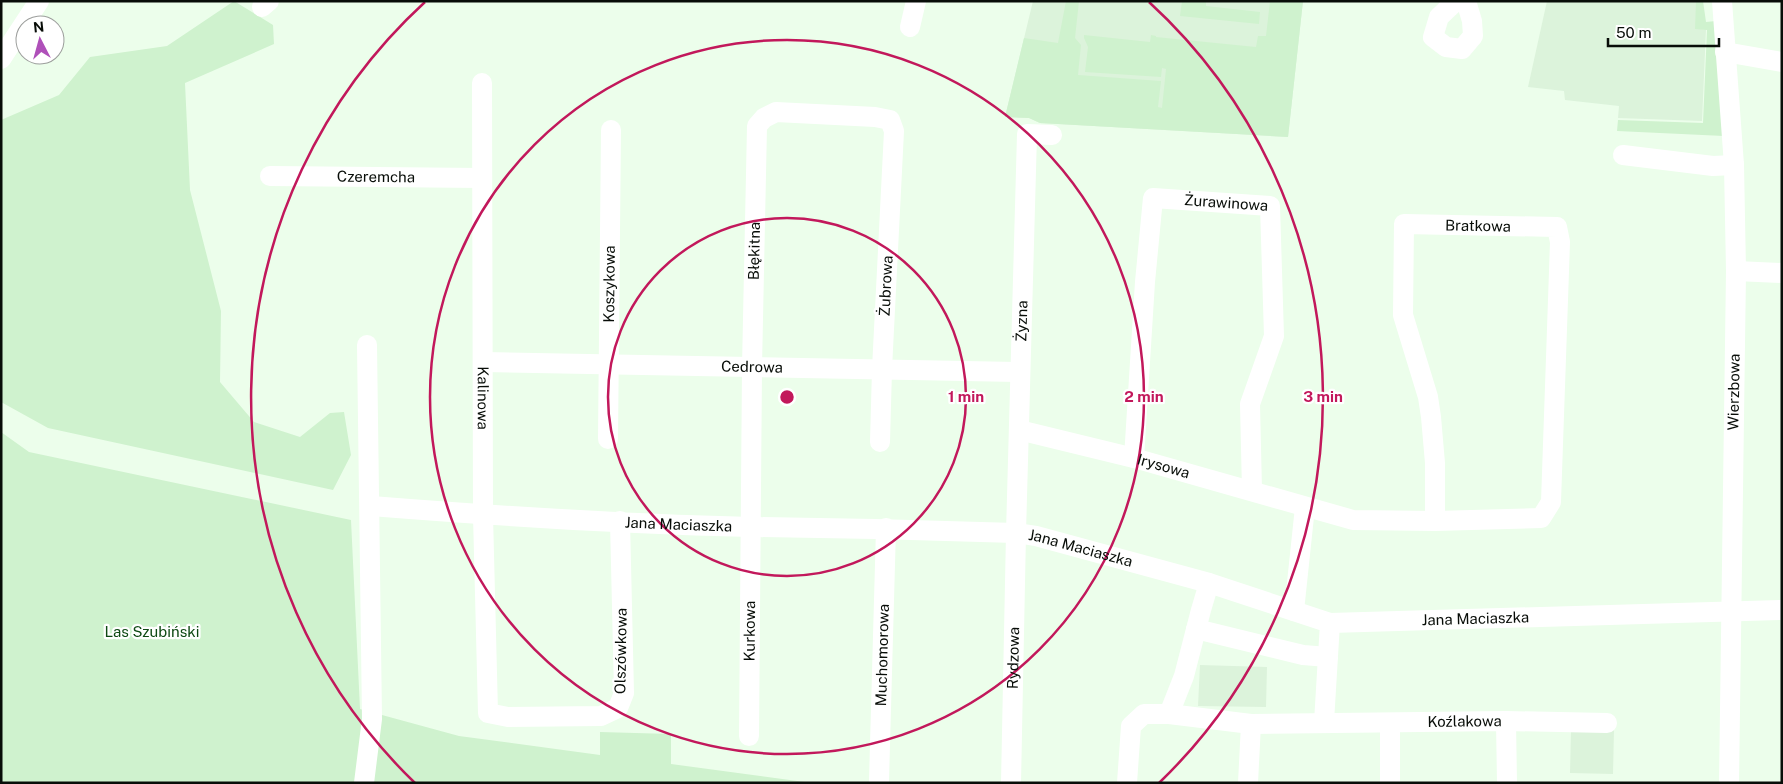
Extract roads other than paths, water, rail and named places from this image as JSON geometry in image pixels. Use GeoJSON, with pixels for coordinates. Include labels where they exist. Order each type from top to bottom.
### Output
{"type":"FeatureCollection","features":[{"type":"Feature","properties":{"kind":"street"},"geometry":{"type":"LineString","coordinates":[[1,59],[39,1]]}},
{"type":"Feature","properties":{"kind":"street"},"geometry":{"type":"LineString","coordinates":[[910,27],[916,1]]}},
{"type":"Feature","properties":{"kind":"street"},"geometry":{"type":"LineString","coordinates":[[1456,1],[1439,18],[1433,37],[1446,47],[1462,49],[1474,36],[1472,20],[1466,1]]}},
{"type":"Feature","properties":{"kind":"street","name":"Wierzbowa"},"geometry":{"type":"LineString","coordinates":[[1722,1],[1734,165],[1736,271],[1729,783]]}},
{"type":"Feature","properties":{"kind":"street"},"geometry":{"type":"LineString","coordinates":[[1725,52],[1782,62]]}},
{"type":"Feature","properties":{"kind":"street","name":"Kalinowa"},"geometry":{"type":"LineString","coordinates":[[482,83],[483,515],[488,713]]}},
{"type":"Feature","properties":{"kind":"street","name":"Błękitna"},"geometry":{"type":"LineString","coordinates":[[750,527],[757,126],[764,118],[776,112],[875,117],[890,120],[894,131]]}},
{"type":"Feature","properties":{"kind":"street","name":"Koszykowa"},"geometry":{"type":"LineString","coordinates":[[608,439],[611,130]]}},
{"type":"Feature","properties":{"kind":"street","name":"Żubrowa"},"geometry":{"type":"LineString","coordinates":[[880,442],[894,131]]}},
{"type":"Feature","properties":{"kind":"street","name":"Żyzna"},"geometry":{"type":"LineString","coordinates":[[1016,533],[1027,134],[1052,135]]}},
{"type":"Feature","properties":{"kind":"street"},"geometry":{"type":"LineString","coordinates":[[1623,155],[1713,166],[1734,165]]}},
{"type":"Feature","properties":{"kind":"street","name":"Czeremcha"},"geometry":{"type":"LineString","coordinates":[[270,176],[482,178]]}},
{"type":"Feature","properties":{"kind":"street","name":"Żurawinowa"},"geometry":{"type":"LineString","coordinates":[[1134,458],[1145,282],[1153,198],[1270,206],[1274,336],[1250,404],[1252,491]]}},
{"type":"Feature","properties":{"kind":"street","name":"Bratkowa"},"geometry":{"type":"LineString","coordinates":[[1435,521],[1435,463],[1431,417],[1426,389],[1403,315],[1404,224],[1557,227],[1560,242],[1551,502],[1541,518]]}},
{"type":"Feature","properties":{"kind":"street"},"geometry":{"type":"LineString","coordinates":[[1736,271],[1782,273]]}},
{"type":"Feature","properties":{"kind":"street"},"geometry":{"type":"LineString","coordinates":[[364,783],[372,719],[368,345]]}},
{"type":"Feature","properties":{"kind":"street","name":"Cedrowa"},"geometry":{"type":"LineString","coordinates":[[483,362],[1020,372]]}},
{"type":"Feature","properties":{"kind":"street","name":"Irysowa"},"geometry":{"type":"LineString","coordinates":[[1019,430],[1134,458],[1353,520],[1435,521],[1541,518]]}},
{"type":"Feature","properties":{"kind":"street","name":"Jana Maciaszka"},"geometry":{"type":"LineString","coordinates":[[371,506],[483,515],[750,527],[886,528],[1016,533],[1036,536],[1209,583],[1330,623],[1782,610]]}},
{"type":"Feature","properties":{"kind":"street"},"geometry":{"type":"LineString","coordinates":[[1294,611],[1306,507]]}},
{"type":"Feature","properties":{"kind":"street","name":"Olszówkowa"},"geometry":{"type":"LineString","coordinates":[[488,713],[508,717],[601,716],[618,708],[624,692],[620,521]]}},
{"type":"Feature","properties":{"kind":"street","name":"Kurkowa"},"geometry":{"type":"LineString","coordinates":[[749,736],[750,527]]}},
{"type":"Feature","properties":{"kind":"street","name":"Muchomorowa"},"geometry":{"type":"LineString","coordinates":[[879,781],[886,528]]}},
{"type":"Feature","properties":{"kind":"street","name":"Rydzowa"},"geometry":{"type":"LineString","coordinates":[[1012,783],[1016,533]]}},
{"type":"Feature","properties":{"kind":"street"},"geometry":{"type":"LineString","coordinates":[[1169,714],[1184,676],[1209,583]]}},
{"type":"Feature","properties":{"kind":"street"},"geometry":{"type":"LineString","coordinates":[[1324,722],[1330,623]]}},
{"type":"Feature","properties":{"kind":"street"},"geometry":{"type":"LineString","coordinates":[[1196,629],[1302,655],[1328,657]]}},
{"type":"Feature","properties":{"kind":"street","name":"Koźlakowa"},"geometry":{"type":"LineString","coordinates":[[1127,783],[1131,726],[1144,714],[1169,714],[1251,724],[1324,722],[1390,724],[1506,721],[1607,723]]}},
{"type":"Feature","properties":{"kind":"street"},"geometry":{"type":"LineString","coordinates":[[1506,721],[1507,783]]}},
{"type":"Feature","properties":{"kind":"street"},"geometry":{"type":"LineString","coordinates":[[1248,783],[1251,724]]}},
{"type":"Feature","properties":{"kind":"street"},"geometry":{"type":"LineString","coordinates":[[1390,724],[1390,783]]}},
{"type":"Feature","properties":{"kind":"park label","name":"Las Szubiński"},"geometry":{"type":"Point","coordinates":[152,632]}}]}
